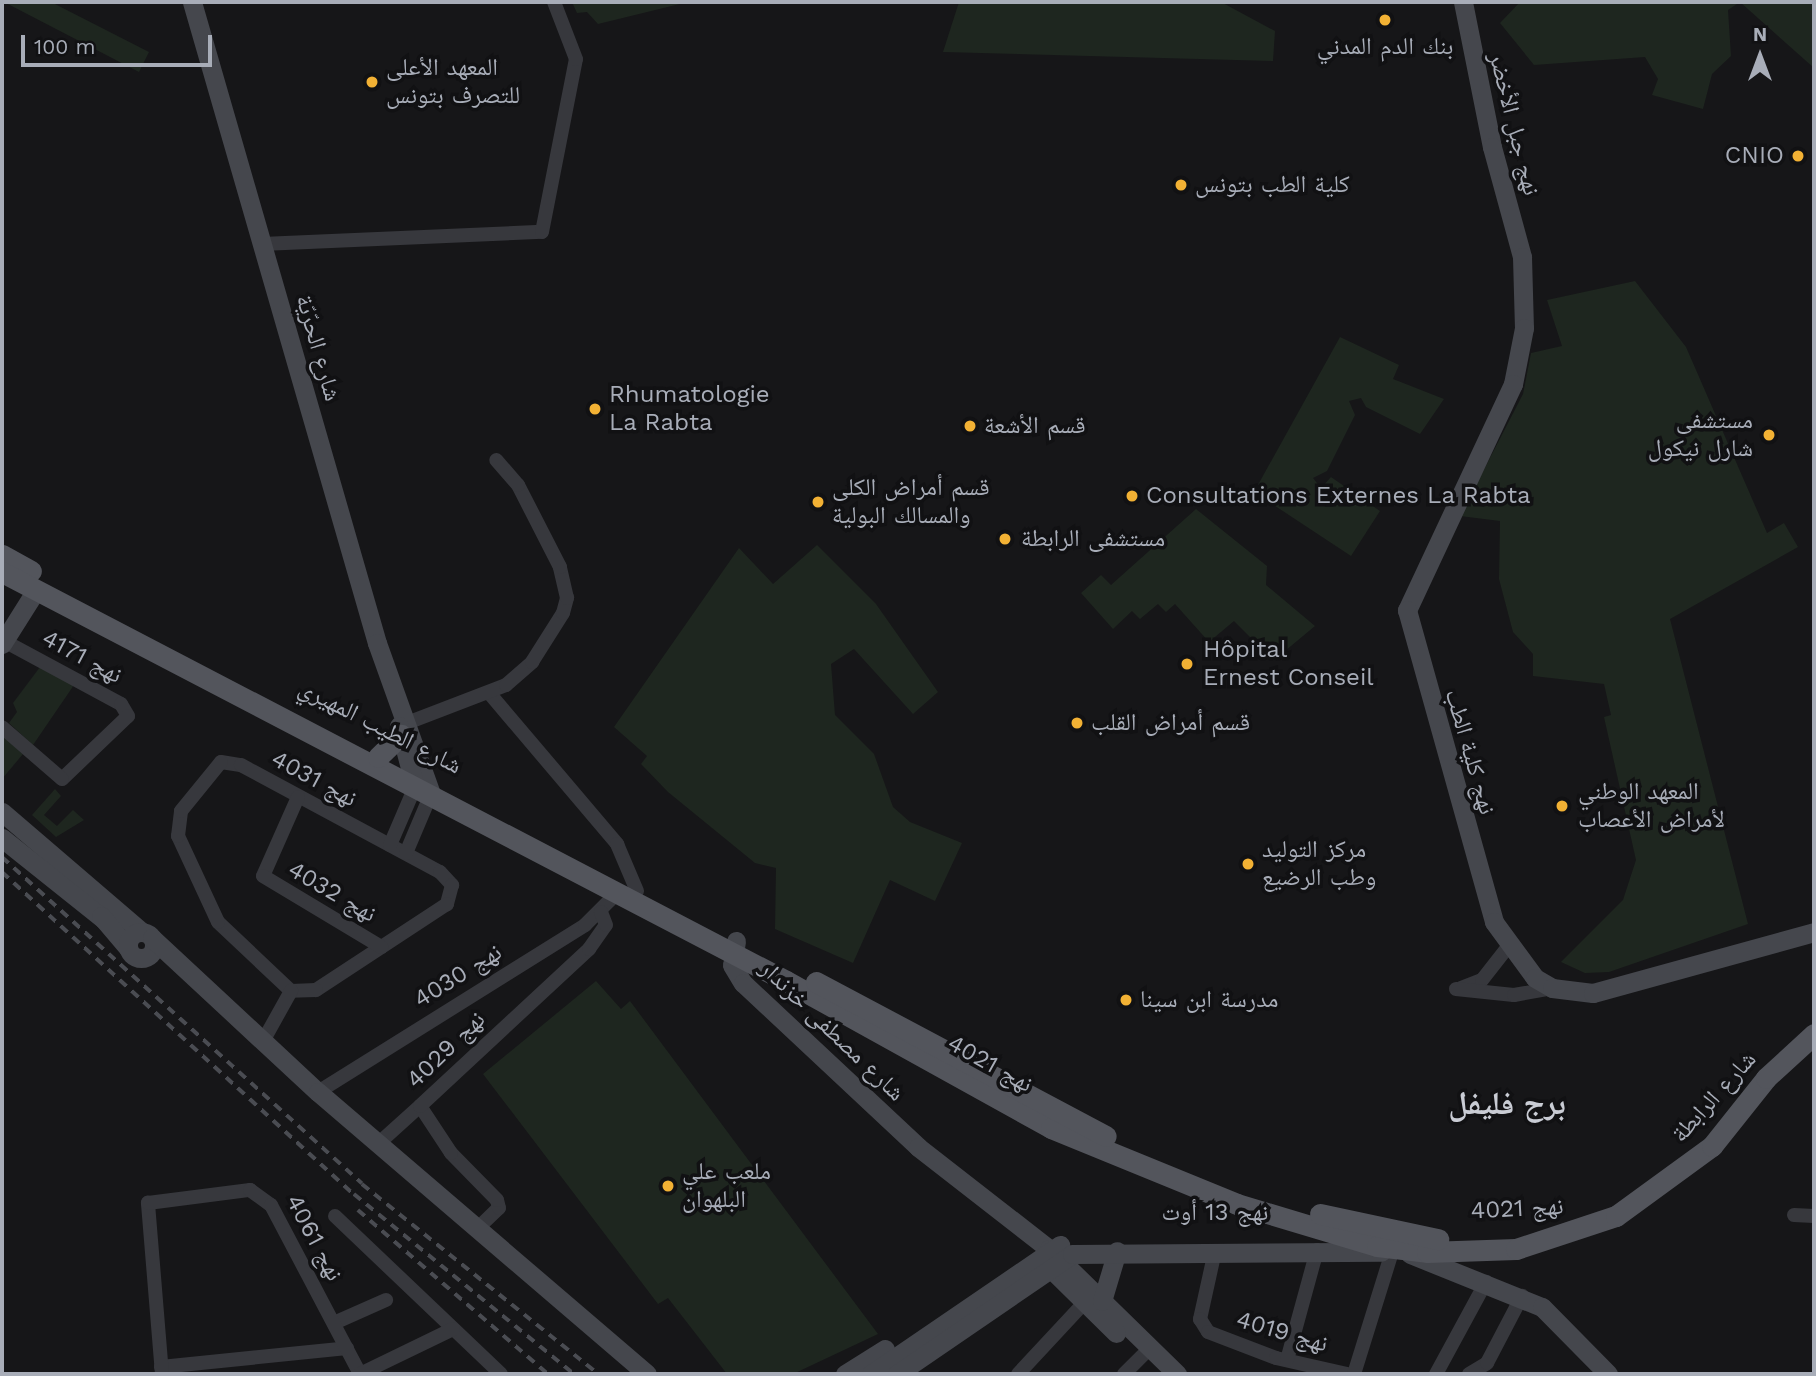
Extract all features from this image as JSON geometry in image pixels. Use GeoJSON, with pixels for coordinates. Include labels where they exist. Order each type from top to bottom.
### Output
{"type":"FeatureCollection","features":[{"type":"Feature","properties":{"kind":"main road","name":"شارع الطيب المهيري"},"geometry":{"type":"LineString","coordinates":[[2,555],[378,757],[421,784]]}},
{"type":"Feature","properties":{"kind":"main road","name":"شارع الطيب المهيري"},"geometry":{"type":"LineString","coordinates":[[2,572],[421,784],[734,947]]}},
{"type":"Feature","properties":{"kind":"main road"},"geometry":{"type":"LineString","coordinates":[[378,757],[402,722]]}},
{"type":"Feature","properties":{"kind":"main road","name":"نهج 4021"},"geometry":{"type":"LineString","coordinates":[[734,947],[1051,1128],[1166,1178],[1346,1236],[1415,1251],[1577,1232]]}},
{"type":"Feature","properties":{"kind":"main road","name":"نهج 4021"},"geometry":{"type":"LineString","coordinates":[[734,947],[1113,1139],[1242,1192],[1415,1251]]}},
{"type":"Feature","properties":{"kind":"main road","name":"شارع الرابطة"},"geometry":{"type":"LineString","coordinates":[[1577,1232],[1632,1208],[1690,1164],[1785,1058],[1814,1034]]}},
{"type":"Feature","properties":{"kind":"street","name":"شارع الحرّيّة"},"geometry":{"type":"LineString","coordinates":[[192,2],[421,784]]}},
{"type":"Feature","properties":{"kind":"street"},"geometry":{"type":"LineString","coordinates":[[262,244],[542,232],[576,60],[554,2]]}},
{"type":"Feature","properties":{"kind":"street","name":"نهج جبل الأخضر"},"geometry":{"type":"LineString","coordinates":[[1463,2],[1492,147],[1522,257]]}},
{"type":"Feature","properties":{"kind":"street","name":"نهج كلية الطب"},"geometry":{"type":"LineString","coordinates":[[1522,257],[1524,328],[1513,384],[1407,610],[1491,910],[1507,948],[1552,988]]}},
{"type":"Feature","properties":{"kind":"street"},"geometry":{"type":"LineString","coordinates":[[402,722],[490,694],[532,662],[556,628],[567,598],[538,519],[496,460]]}},
{"type":"Feature","properties":{"kind":"street"},"geometry":{"type":"LineString","coordinates":[[2,641],[36,590]]}},
{"type":"Feature","properties":{"kind":"street","name":"نهج 4171"},"geometry":{"type":"LineString","coordinates":[[2,641],[121,705],[128,716],[62,779],[2,727]]}},
{"type":"Feature","properties":{"kind":"street"},"geometry":{"type":"LineString","coordinates":[[490,694],[617,844],[627,892]]}},
{"type":"Feature","properties":{"kind":"street","name":"نهج 4031"},"geometry":{"type":"LineString","coordinates":[[221,762],[241,765],[390,845],[447,878],[452,890],[447,904],[316,990],[291,991],[218,922],[176,826],[193,791],[221,762]]}},
{"type":"Feature","properties":{"kind":"street"},"geometry":{"type":"LineString","coordinates":[[390,845],[421,784]]}},
{"type":"Feature","properties":{"kind":"street"},"geometry":{"type":"LineString","coordinates":[[406,853],[421,784]]}},
{"type":"Feature","properties":{"kind":"street","name":"نهج 4032"},"geometry":{"type":"LineString","coordinates":[[298,797],[263,876],[382,947]]}},
{"type":"Feature","properties":{"kind":"street"},"geometry":{"type":"LineString","coordinates":[[2,800],[114,921],[133,953],[190,978]]}},
{"type":"Feature","properties":{"kind":"street"},"geometry":{"type":"LineString","coordinates":[[2,813],[114,921]]}},
{"type":"Feature","properties":{"kind":"street"},"geometry":{"type":"LineString","coordinates":[[2,821],[114,921]]}},
{"type":"Feature","properties":{"kind":"street"},"geometry":{"type":"LineString","coordinates":[[2,838],[114,921],[147,934],[190,978],[262,1043],[647,1374]]}},
{"type":"Feature","properties":{"kind":"street","name":"نهج 4030"},"geometry":{"type":"LineString","coordinates":[[318,1092],[601,912],[627,892]]}},
{"type":"Feature","properties":{"kind":"street","name":"نهج 4029"},"geometry":{"type":"LineString","coordinates":[[478,1228],[499,1208],[497,1200],[451,1153],[419,1106],[589,949],[606,925],[601,912]]}},
{"type":"Feature","properties":{"kind":"street"},"geometry":{"type":"LineString","coordinates":[[1507,948],[1482,980],[1456,989],[1514,995],[1552,988],[1594,993],[1623,988],[1772,938],[1814,932]]}},
{"type":"Feature","properties":{"kind":"street"},"geometry":{"type":"LineString","coordinates":[[133,953],[130,937],[147,934]]}},
{"type":"Feature","properties":{"kind":"street","name":"شارع مصطفى خزندار"},"geometry":{"type":"LineString","coordinates":[[734,947],[743,983],[918,1147],[1050,1259],[1146,1353]]}},
{"type":"Feature","properties":{"kind":"street"},"geometry":{"type":"LineString","coordinates":[[262,1043],[291,991]]}},
{"type":"Feature","properties":{"kind":"street"},"geometry":{"type":"LineString","coordinates":[[379,1143],[419,1106]]}},
{"type":"Feature","properties":{"kind":"street","name":"نهج 4061"},"geometry":{"type":"LineString","coordinates":[[162,1371],[147,1206],[153,1199],[259,1191],[360,1374]]}},
{"type":"Feature","properties":{"kind":"street"},"geometry":{"type":"LineString","coordinates":[[1794,1215],[1814,1216]]}},
{"type":"Feature","properties":{"kind":"street"},"geometry":{"type":"LineString","coordinates":[[335,1216],[501,1374]]}},
{"type":"Feature","properties":{"kind":"street","name":"نهج 13 أوت"},"geometry":{"type":"LineString","coordinates":[[1021,1277],[1050,1259],[1106,1240],[1346,1236]]}},
{"type":"Feature","properties":{"kind":"street"},"geometry":{"type":"LineString","coordinates":[[1287,1360],[1317,1250]]}},
{"type":"Feature","properties":{"kind":"street"},"geometry":{"type":"LineString","coordinates":[[1018,1374],[1094,1301],[1117,1251]]}},
{"type":"Feature","properties":{"kind":"street","name":"نهج 13 أوت"},"geometry":{"type":"LineString","coordinates":[[1050,1259],[1117,1251],[1415,1251],[1522,1296],[1555,1316],[1608,1374]]}},
{"type":"Feature","properties":{"kind":"street","name":"نهج 4019"},"geometry":{"type":"LineString","coordinates":[[1215,1251],[1203,1327],[1223,1340],[1287,1360],[1347,1374]]}},
{"type":"Feature","properties":{"kind":"street"},"geometry":{"type":"LineString","coordinates":[[1354,1374],[1415,1251]]}},
{"type":"Feature","properties":{"kind":"street"},"geometry":{"type":"LineString","coordinates":[[921,1374],[969,1341],[1009,1299],[1021,1277]]}},
{"type":"Feature","properties":{"kind":"street"},"geometry":{"type":"LineString","coordinates":[[845,1374],[992,1281],[1021,1277]]}},
{"type":"Feature","properties":{"kind":"street"},"geometry":{"type":"LineString","coordinates":[[871,1374],[1021,1277]]}},
{"type":"Feature","properties":{"kind":"street"},"geometry":{"type":"LineString","coordinates":[[1436,1374],[1486,1282]]}},
{"type":"Feature","properties":{"kind":"street"},"geometry":{"type":"LineString","coordinates":[[1469,1374],[1487,1363],[1522,1296]]}},
{"type":"Feature","properties":{"kind":"street"},"geometry":{"type":"LineString","coordinates":[[897,1374],[1009,1299]]}},
{"type":"Feature","properties":{"kind":"street"},"geometry":{"type":"LineString","coordinates":[[334,1323],[386,1300]]}},
{"type":"Feature","properties":{"kind":"street"},"geometry":{"type":"LineString","coordinates":[[360,1374],[453,1329]]}},
{"type":"Feature","properties":{"kind":"street"},"geometry":{"type":"LineString","coordinates":[[162,1371],[347,1348]]}},
{"type":"Feature","properties":{"kind":"street"},"geometry":{"type":"LineString","coordinates":[[1124,1374],[1146,1353]]}},
{"type":"Feature","properties":{"kind":"street"},"geometry":{"type":"LineString","coordinates":[[1146,1353],[1161,1374]]}},
{"type":"Feature","properties":{"kind":"street"},"geometry":{"type":"LineString","coordinates":[[1146,1353],[1177,1374]]}},
{"type":"Feature","properties":{"kind":"shaded area"},"geometry":{"type":"Polygon","coordinates":[[[4,2],[51,2],[149,52],[139,72],[4,2]]]}},
{"type":"Feature","properties":{"kind":"shaded area"},"geometry":{"type":"Polygon","coordinates":[[[572,2],[688,2],[598,24],[587,12],[577,13],[572,2]]]}},
{"type":"Feature","properties":{"kind":"shaded area"},"geometry":{"type":"Polygon","coordinates":[[[959,2],[1221,2],[1275,31],[1273,61],[943,52],[959,2]]]}},
{"type":"Feature","properties":{"kind":"shaded area"},"geometry":{"type":"Polygon","coordinates":[[[1520,2],[1740,2],[1728,10],[1731,56],[1712,74],[1703,109],[1652,95],[1658,79],[1645,57],[1534,65],[1500,23],[1520,2]]]}},
{"type":"Feature","properties":{"kind":"shaded area"},"geometry":{"type":"Polygon","coordinates":[[[1740,2],[1814,2],[1814,68],[1740,2]]]}},
{"type":"Feature","properties":{"kind":"shaded area"},"geometry":{"type":"Polygon","coordinates":[[[1635,281],[1686,347],[1767,533],[1784,523],[1798,547],[1670,619],[1748,924],[1609,972],[1585,973],[1561,962],[1623,900],[1636,860],[1604,717],[1611,715],[1604,684],[1533,676],[1533,654],[1513,632],[1499,579],[1500,521],[1460,516],[1523,394],[1531,353],[1562,346],[1547,300],[1635,281]]]}},
{"type":"Feature","properties":{"kind":"shaded area"},"geometry":{"type":"Polygon","coordinates":[[[1340,337],[1399,365],[1393,379],[1444,399],[1420,434],[1366,407],[1361,398],[1349,401],[1355,415],[1327,471],[1313,478],[1321,488],[1331,477],[1380,511],[1351,556],[1254,492],[1340,337]]]}},
{"type":"Feature","properties":{"kind":"shaded area"},"geometry":{"type":"Polygon","coordinates":[[[1196,509],[1267,566],[1266,585],[1315,626],[1285,651],[1280,645],[1268,655],[1234,621],[1209,642],[1175,604],[1166,612],[1158,604],[1140,619],[1132,611],[1113,629],[1081,593],[1101,575],[1111,585],[1196,509]]]}},
{"type":"Feature","properties":{"kind":"shaded area"},"geometry":{"type":"Polygon","coordinates":[[[817,545],[876,604],[938,692],[913,714],[854,649],[831,664],[835,715],[874,754],[893,807],[910,822],[962,843],[935,901],[890,880],[853,963],[775,929],[776,868],[755,863],[668,792],[641,764],[647,756],[614,727],[739,548],[773,584],[817,545]]]}},
{"type":"Feature","properties":{"kind":"shaded area"},"geometry":{"type":"Polygon","coordinates":[[[40,667],[74,685],[33,745],[9,723],[17,712],[13,703],[40,667]]]}},
{"type":"Feature","properties":{"kind":"shaded area"},"geometry":{"type":"Polygon","coordinates":[[[2,735],[23,754],[2,779],[2,735]]]}},
{"type":"Feature","properties":{"kind":"shaded area"},"geometry":{"type":"Polygon","coordinates":[[[55,789],[61,796],[44,815],[57,826],[73,810],[84,820],[56,837],[32,815],[55,789]]]}},
{"type":"Feature","properties":{"kind":"shaded area","name":"ملعب علي البلهوان"},"geometry":{"type":"Polygon","coordinates":[[[596,981],[621,1009],[630,1001],[878,1334],[793,1374],[727,1374],[668,1298],[658,1304],[483,1074],[596,981]]]}},
{"type":"Feature","properties":{"kind":"railway"},"geometry":{"type":"LineString","coordinates":[[2,857],[362,1184],[598,1374]]}},
{"type":"Feature","properties":{"kind":"railway"},"geometry":{"type":"LineString","coordinates":[[2,872],[354,1194],[574,1374]]}},
{"type":"Feature","properties":{"kind":"railway"},"geometry":{"type":"LineString","coordinates":[[358,1210],[548,1374]]}},
{"type":"Feature","properties":{"kind":"place","name":"بنك الدم المدني"},"geometry":{"type":"Point","coordinates":[1385,20]}},
{"type":"Feature","properties":{"kind":"place","name":"المعهد الأعلى للتصرف بتونس"},"geometry":{"type":"Point","coordinates":[372,82]}},
{"type":"Feature","properties":{"kind":"place","name":"CNIO"},"geometry":{"type":"Point","coordinates":[1798,156]}},
{"type":"Feature","properties":{"kind":"place","name":"كلية الطب بتونس"},"geometry":{"type":"Point","coordinates":[1181,185]}},
{"type":"Feature","properties":{"kind":"place","name":"Rhumatologie La Rabta"},"geometry":{"type":"Point","coordinates":[595,409]}},
{"type":"Feature","properties":{"kind":"place","name":"قسم الأشعة"},"geometry":{"type":"Point","coordinates":[970,426]}},
{"type":"Feature","properties":{"kind":"place","name":"مستشفى شارل نيكول"},"geometry":{"type":"Point","coordinates":[1769,435]}},
{"type":"Feature","properties":{"kind":"place","name":"Consultations Externes La Rabta"},"geometry":{"type":"Point","coordinates":[1132,496]}},
{"type":"Feature","properties":{"kind":"place","name":"قسم أمراض الكلى والمسالك البولية"},"geometry":{"type":"Point","coordinates":[818,502]}},
{"type":"Feature","properties":{"kind":"place","name":"مستشفى الرابطة"},"geometry":{"type":"Point","coordinates":[1005,539]}},
{"type":"Feature","properties":{"kind":"place","name":"Hôpital Ernest Conseil"},"geometry":{"type":"Point","coordinates":[1187,664]}},
{"type":"Feature","properties":{"kind":"place","name":"قسم أمراض القلب"},"geometry":{"type":"Point","coordinates":[1077,723]}},
{"type":"Feature","properties":{"kind":"place","name":"المعهد الوطني لأمراض الأعصاب"},"geometry":{"type":"Point","coordinates":[1562,806]}},
{"type":"Feature","properties":{"kind":"place","name":"مركز التوليد وطب الرضيع"},"geometry":{"type":"Point","coordinates":[1248,864]}},
{"type":"Feature","properties":{"kind":"place","name":"مدرسة ابن سينا"},"geometry":{"type":"Point","coordinates":[1126,1000]}},
{"type":"Feature","properties":{"kind":"place","name":"ملعب علي البلهوان"},"geometry":{"type":"Point","coordinates":[668,1186]}},
{"type":"Feature","properties":{"kind":"district","name":"برج فليفل"},"geometry":{"type":"Point","coordinates":[1507,1103]}}]}
